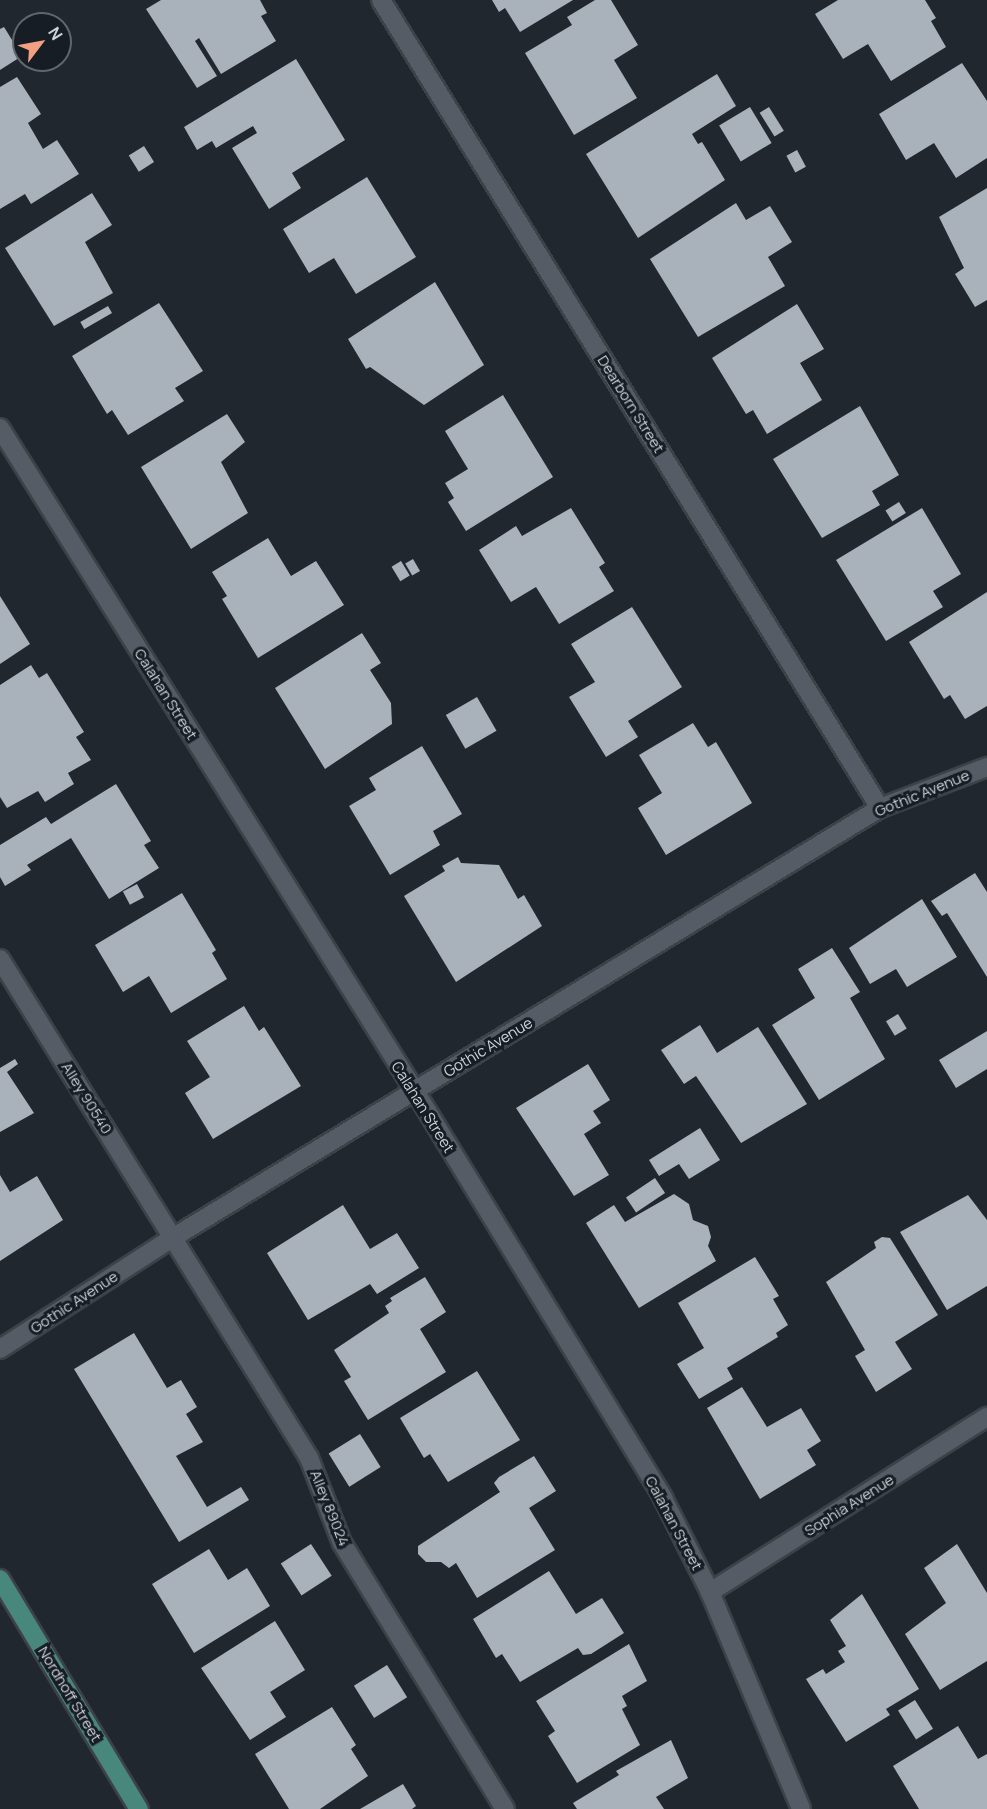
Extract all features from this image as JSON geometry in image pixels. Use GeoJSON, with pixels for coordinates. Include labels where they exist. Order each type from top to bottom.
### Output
{"type":"FeatureCollection","features":[{"type":"Feature","properties":{"kind":"main road","name":"Nordhoff Street"},"geometry":{"type":"LineString","coordinates":[[0,1579],[139,1809]]}},
{"type":"Feature","properties":{"kind":"street","name":"Dearborn Street"},"geometry":{"type":"LineString","coordinates":[[381,0],[880,808]]}},
{"type":"Feature","properties":{"kind":"street","name":"Calahan Street"},"geometry":{"type":"LineString","coordinates":[[0,428],[415,1091],[663,1498],[710,1592],[801,1809]]}},
{"type":"Feature","properties":{"kind":"street","name":"Gothic Avenue"},"geometry":{"type":"LineString","coordinates":[[0,1349],[174,1237],[880,808],[987,767]]}},
{"type":"Feature","properties":{"kind":"street","name":"Alley 90540"},"geometry":{"type":"LineString","coordinates":[[0,959],[174,1237]]}},
{"type":"Feature","properties":{"kind":"street","name":"Alley 89024"},"geometry":{"type":"LineString","coordinates":[[174,1237],[309,1458],[342,1543],[505,1809]]}},
{"type":"Feature","properties":{"kind":"street","name":"Sophia Avenue"},"geometry":{"type":"LineString","coordinates":[[710,1592],[987,1417]]}},
{"type":"Feature","properties":{"kind":"building"},"geometry":{"type":"Polygon","coordinates":[[[161,0],[260,0],[267,13],[261,16],[276,41],[221,74],[199,38],[195,41],[217,76],[197,88],[146,9],[161,0]]]}},
{"type":"Feature","properties":{"kind":"building"},"geometry":{"type":"Polygon","coordinates":[[[492,0],[573,0],[520,32],[505,8],[499,12],[492,0]]]}},
{"type":"Feature","properties":{"kind":"building"},"geometry":{"type":"Polygon","coordinates":[[[595,0],[611,0],[638,45],[614,60],[637,98],[574,135],[525,53],[572,25],[567,17],[595,0]]]}},
{"type":"Feature","properties":{"kind":"building"},"geometry":{"type":"Polygon","coordinates":[[[838,0],[925,0],[936,18],[931,21],[946,47],[891,81],[868,44],[843,59],[815,14],[838,0]]]}},
{"type":"Feature","properties":{"kind":"building"},"geometry":{"type":"Polygon","coordinates":[[[4,27],[12,40],[12,62],[0,70],[0,29],[4,27]]]}},
{"type":"Feature","properties":{"kind":"building"},"geometry":{"type":"Polygon","coordinates":[[[296,59],[345,140],[292,173],[301,188],[269,209],[232,148],[257,133],[253,126],[216,148],[212,141],[197,150],[184,127],[296,59]]]}},
{"type":"Feature","properties":{"kind":"building"},"geometry":{"type":"Polygon","coordinates":[[[962,63],[987,101],[987,158],[956,178],[934,143],[906,160],[879,114],[962,63]]]}},
{"type":"Feature","properties":{"kind":"building"},"geometry":{"type":"Polygon","coordinates":[[[717,74],[736,106],[692,134],[698,144],[702,142],[725,180],[638,238],[586,154],[717,74]]]}},
{"type":"Feature","properties":{"kind":"building"},"geometry":{"type":"Polygon","coordinates":[[[17,77],[41,114],[28,123],[43,149],[57,140],[79,174],[31,204],[25,194],[0,209],[0,87],[17,77]]]}},
{"type":"Feature","properties":{"kind":"building"},"geometry":{"type":"Polygon","coordinates":[[[750,107],[772,143],[741,162],[719,126],[750,107]]]}},
{"type":"Feature","properties":{"kind":"building"},"geometry":{"type":"Polygon","coordinates":[[[769,107],[784,131],[775,137],[760,113],[769,107]]]}},
{"type":"Feature","properties":{"kind":"building"},"geometry":{"type":"Polygon","coordinates":[[[144,146],[154,162],[139,172],[129,156],[144,146]]]}},
{"type":"Feature","properties":{"kind":"building"},"geometry":{"type":"Polygon","coordinates":[[[797,150],[806,167],[795,172],[786,156],[797,150]]]}},
{"type":"Feature","properties":{"kind":"building"},"geometry":{"type":"Polygon","coordinates":[[[367,177],[416,257],[356,294],[334,258],[309,273],[283,229],[367,177]]]}},
{"type":"Feature","properties":{"kind":"building"},"geometry":{"type":"Polygon","coordinates":[[[987,188],[987,300],[975,307],[955,274],[964,268],[939,217],[987,188]]]}},
{"type":"Feature","properties":{"kind":"building"},"geometry":{"type":"Polygon","coordinates":[[[92,193],[112,225],[85,242],[113,293],[54,326],[5,248],[92,193]]]}},
{"type":"Feature","properties":{"kind":"building"},"geometry":{"type":"Polygon","coordinates":[[[736,203],[746,220],[770,206],[792,242],[768,257],[785,286],[698,337],[650,259],[736,203]]]}},
{"type":"Feature","properties":{"kind":"building"},"geometry":{"type":"Polygon","coordinates":[[[435,282],[484,365],[424,405],[370,367],[366,369],[348,339],[435,282]]]}},
{"type":"Feature","properties":{"kind":"building"},"geometry":{"type":"Polygon","coordinates":[[[159,303],[203,371],[175,388],[184,401],[128,435],[112,410],[107,414],[72,356],[159,303]]]}},
{"type":"Feature","properties":{"kind":"building"},"geometry":{"type":"Polygon","coordinates":[[[797,304],[824,349],[800,363],[822,400],[767,434],[753,410],[746,414],[712,358],[797,304]]]}},
{"type":"Feature","properties":{"kind":"building"},"geometry":{"type":"Polygon","coordinates":[[[108,306],[112,313],[84,329],[80,322],[108,306]]]}},
{"type":"Feature","properties":{"kind":"building"},"geometry":{"type":"Polygon","coordinates":[[[503,395],[553,477],[466,531],[448,502],[454,498],[445,483],[468,469],[445,431],[503,395]]]}},
{"type":"Feature","properties":{"kind":"building"},"geometry":{"type":"Polygon","coordinates":[[[860,406],[899,475],[872,491],[880,505],[822,538],[773,459],[860,406]]]}},
{"type":"Feature","properties":{"kind":"building"},"geometry":{"type":"Polygon","coordinates":[[[227,414],[245,442],[221,462],[248,513],[191,549],[141,467],[227,414]]]}},
{"type":"Feature","properties":{"kind":"building"},"geometry":{"type":"Polygon","coordinates":[[[899,502],[906,513],[892,522],[885,510],[899,502]]]}},
{"type":"Feature","properties":{"kind":"building"},"geometry":{"type":"Polygon","coordinates":[[[571,508],[605,563],[599,567],[614,591],[559,624],[536,587],[511,602],[479,550],[516,526],[522,536],[571,508]]]}},
{"type":"Feature","properties":{"kind":"building"},"geometry":{"type":"Polygon","coordinates":[[[922,508],[961,574],[933,591],[943,607],[886,641],[836,560],[922,508]]]}},
{"type":"Feature","properties":{"kind":"building"},"geometry":{"type":"Polygon","coordinates":[[[268,538],[291,576],[316,561],[344,605],[258,658],[222,599],[227,596],[212,572],[268,538]]]}},
{"type":"Feature","properties":{"kind":"building"},"geometry":{"type":"Polygon","coordinates":[[[413,559],[420,571],[412,576],[405,564],[413,559]]]}},
{"type":"Feature","properties":{"kind":"building"},"geometry":{"type":"Polygon","coordinates":[[[401,561],[410,576],[400,581],[392,567],[401,561]]]}},
{"type":"Feature","properties":{"kind":"building"},"geometry":{"type":"Polygon","coordinates":[[[987,592],[987,706],[965,719],[950,695],[944,699],[909,642],[987,592]]]}},
{"type":"Feature","properties":{"kind":"building"},"geometry":{"type":"Polygon","coordinates":[[[0,596],[30,644],[0,664],[0,596]]]}},
{"type":"Feature","properties":{"kind":"building"},"geometry":{"type":"Polygon","coordinates":[[[632,607],[682,687],[628,721],[638,737],[606,757],[569,697],[595,682],[571,644],[632,607]]]}},
{"type":"Feature","properties":{"kind":"building"},"geometry":{"type":"Polygon","coordinates":[[[362,633],[381,663],[370,670],[391,703],[392,724],[325,769],[275,688],[362,633]]]}},
{"type":"Feature","properties":{"kind":"building"},"geometry":{"type":"Polygon","coordinates":[[[31,665],[39,678],[47,673],[84,732],[76,737],[91,760],[68,773],[74,784],[45,802],[38,791],[7,808],[0,797],[0,685],[31,665]]]}},
{"type":"Feature","properties":{"kind":"building"},"geometry":{"type":"Polygon","coordinates":[[[477,697],[496,731],[465,749],[446,715],[477,697]]]}},
{"type":"Feature","properties":{"kind":"building"},"geometry":{"type":"Polygon","coordinates":[[[693,723],[708,747],[716,742],[752,803],[666,855],[638,808],[662,793],[639,755],[693,723]]]}},
{"type":"Feature","properties":{"kind":"building"},"geometry":{"type":"Polygon","coordinates":[[[422,746],[462,814],[433,831],[440,845],[390,875],[349,806],[376,790],[369,778],[422,746]]]}},
{"type":"Feature","properties":{"kind":"building"},"geometry":{"type":"Polygon","coordinates":[[[116,784],[151,841],[144,845],[159,868],[109,899],[71,838],[27,865],[31,870],[5,886],[0,877],[0,845],[46,817],[51,824],[116,784]]]}},
{"type":"Feature","properties":{"kind":"building"},"geometry":{"type":"Polygon","coordinates":[[[458,857],[461,863],[499,865],[518,899],[524,895],[542,926],[456,982],[404,896],[445,871],[442,866],[458,857]]]}},
{"type":"Feature","properties":{"kind":"building"},"geometry":{"type":"Polygon","coordinates":[[[975,873],[987,892],[987,977],[947,913],[942,916],[931,901],[975,873]]]}},
{"type":"Feature","properties":{"kind":"building"},"geometry":{"type":"Polygon","coordinates":[[[137,884],[144,897],[130,905],[123,892],[137,884]]]}},
{"type":"Feature","properties":{"kind":"building"},"geometry":{"type":"Polygon","coordinates":[[[182,893],[216,950],[212,953],[227,979],[171,1013],[149,976],[123,992],[95,945],[182,893]]]}},
{"type":"Feature","properties":{"kind":"building"},"geometry":{"type":"Polygon","coordinates":[[[922,899],[957,957],[907,987],[896,969],[870,984],[849,948],[922,899]]]}},
{"type":"Feature","properties":{"kind":"building"},"geometry":{"type":"Polygon","coordinates":[[[832,948],[860,992],[850,998],[885,1059],[819,1100],[772,1025],[815,998],[798,969],[832,948]]]}},
{"type":"Feature","properties":{"kind":"building"},"geometry":{"type":"Polygon","coordinates":[[[244,1006],[259,1031],[264,1027],[301,1086],[213,1139],[185,1093],[210,1077],[187,1041],[244,1006]]]}},
{"type":"Feature","properties":{"kind":"building"},"geometry":{"type":"Polygon","coordinates":[[[898,1014],[907,1029],[895,1036],[886,1021],[898,1014]]]}},
{"type":"Feature","properties":{"kind":"building"},"geometry":{"type":"Polygon","coordinates":[[[700,1025],[717,1053],[758,1027],[807,1104],[741,1143],[696,1076],[684,1084],[661,1050],[700,1025]]]}},
{"type":"Feature","properties":{"kind":"building"},"geometry":{"type":"Polygon","coordinates":[[[987,1031],[987,1069],[956,1088],[939,1060],[987,1031]]]}},
{"type":"Feature","properties":{"kind":"building"},"geometry":{"type":"Polygon","coordinates":[[[15,1059],[18,1064],[7,1072],[34,1113],[0,1132],[0,1068],[15,1059]]]}},
{"type":"Feature","properties":{"kind":"building"},"geometry":{"type":"Polygon","coordinates":[[[588,1064],[610,1100],[593,1111],[601,1123],[584,1134],[609,1175],[574,1196],[516,1108],[588,1064]]]}},
{"type":"Feature","properties":{"kind":"building"},"geometry":{"type":"Polygon","coordinates":[[[700,1128],[720,1160],[689,1179],[679,1164],[659,1176],[649,1160],[700,1128]]]}},
{"type":"Feature","properties":{"kind":"building"},"geometry":{"type":"Polygon","coordinates":[[[0,1175],[10,1192],[37,1176],[63,1220],[0,1261],[0,1175]]]}},
{"type":"Feature","properties":{"kind":"building"},"geometry":{"type":"Polygon","coordinates":[[[655,1178],[665,1193],[636,1212],[626,1198],[655,1178]]]}},
{"type":"Feature","properties":{"kind":"building"},"geometry":{"type":"Polygon","coordinates":[[[674,1194],[689,1204],[693,1220],[708,1226],[711,1237],[708,1246],[716,1261],[639,1308],[586,1223],[614,1205],[625,1222],[674,1194]]]}},
{"type":"Feature","properties":{"kind":"building"},"geometry":{"type":"Polygon","coordinates":[[[968,1195],[987,1220],[987,1286],[947,1310],[900,1232],[968,1195]]]}},
{"type":"Feature","properties":{"kind":"building"},"geometry":{"type":"Polygon","coordinates":[[[343,1205],[370,1249],[397,1233],[419,1268],[377,1294],[370,1284],[308,1320],[267,1253],[343,1205]]]}},
{"type":"Feature","properties":{"kind":"building"},"geometry":{"type":"Polygon","coordinates":[[[882,1237],[890,1238],[938,1315],[895,1342],[912,1369],[876,1392],[855,1356],[865,1350],[826,1282],[876,1248],[874,1242],[882,1237]]]}},
{"type":"Feature","properties":{"kind":"building"},"geometry":{"type":"Polygon","coordinates":[[[755,1257],[779,1296],[773,1299],[788,1325],[776,1333],[778,1337],[727,1368],[733,1379],[699,1399],[677,1364],[704,1348],[678,1303],[755,1257]]]}},
{"type":"Feature","properties":{"kind":"building"},"geometry":{"type":"Polygon","coordinates":[[[425,1277],[446,1312],[420,1329],[446,1372],[368,1420],[344,1381],[351,1377],[334,1350],[389,1313],[385,1306],[392,1301],[390,1298],[425,1277]]]}},
{"type":"Feature","properties":{"kind":"building"},"geometry":{"type":"Polygon","coordinates":[[[134,1333],[167,1388],[181,1380],[197,1407],[186,1414],[203,1442],[176,1456],[207,1507],[241,1487],[249,1500],[179,1542],[74,1369],[134,1333]]]}},
{"type":"Feature","properties":{"kind":"building"},"geometry":{"type":"Polygon","coordinates":[[[477,1371],[520,1440],[448,1482],[430,1454],[424,1458],[400,1418],[477,1371]]]}},
{"type":"Feature","properties":{"kind":"building"},"geometry":{"type":"Polygon","coordinates":[[[742,1387],[767,1427],[801,1408],[821,1441],[807,1450],[816,1465],[760,1499],[707,1408],[742,1387]]]}},
{"type":"Feature","properties":{"kind":"building"},"geometry":{"type":"Polygon","coordinates":[[[360,1434],[381,1467],[349,1487],[329,1454],[360,1434]]]}},
{"type":"Feature","properties":{"kind":"building"},"geometry":{"type":"Polygon","coordinates":[[[534,1456],[556,1491],[529,1508],[555,1550],[477,1598],[456,1563],[449,1568],[441,1562],[426,1562],[418,1554],[418,1546],[500,1492],[494,1483],[499,1477],[534,1456]]]}},
{"type":"Feature","properties":{"kind":"building"},"geometry":{"type":"Polygon","coordinates":[[[311,1544],[332,1576],[302,1595],[281,1564],[311,1544]]]}},
{"type":"Feature","properties":{"kind":"building"},"geometry":{"type":"Polygon","coordinates":[[[957,1544],[987,1593],[987,1661],[940,1690],[905,1634],[946,1603],[924,1568],[957,1544]]]}},
{"type":"Feature","properties":{"kind":"building"},"geometry":{"type":"Polygon","coordinates":[[[209,1549],[228,1580],[247,1568],[270,1606],[194,1653],[152,1584],[209,1549]]]}},
{"type":"Feature","properties":{"kind":"building"},"geometry":{"type":"Polygon","coordinates":[[[549,1571],[576,1614],[602,1598],[624,1633],[591,1654],[583,1655],[578,1648],[520,1682],[502,1654],[496,1658],[473,1619],[549,1571]]]}},
{"type":"Feature","properties":{"kind":"building"},"geometry":{"type":"Polygon","coordinates":[[[862,1594],[919,1689],[886,1709],[890,1715],[846,1742],[806,1679],[823,1669],[826,1674],[845,1662],[838,1651],[846,1646],[830,1620],[862,1594]]]}},
{"type":"Feature","properties":{"kind":"building"},"geometry":{"type":"Polygon","coordinates":[[[275,1621],[305,1670],[270,1692],[286,1717],[250,1740],[201,1668],[275,1621]]]}},
{"type":"Feature","properties":{"kind":"building"},"geometry":{"type":"Polygon","coordinates":[[[629,1644],[647,1681],[622,1696],[627,1706],[622,1709],[640,1745],[577,1783],[548,1736],[555,1731],[536,1701],[629,1644]]]}},
{"type":"Feature","properties":{"kind":"building"},"geometry":{"type":"Polygon","coordinates":[[[387,1665],[407,1697],[374,1718],[354,1686],[387,1665]]]}},
{"type":"Feature","properties":{"kind":"building"},"geometry":{"type":"Polygon","coordinates":[[[915,1700],[933,1729],[916,1739],[898,1711],[915,1700]]]}},
{"type":"Feature","properties":{"kind":"building"},"geometry":{"type":"Polygon","coordinates":[[[332,1707],[356,1745],[351,1749],[368,1776],[320,1809],[289,1809],[255,1754],[332,1707]]]}},
{"type":"Feature","properties":{"kind":"building"},"geometry":{"type":"Polygon","coordinates":[[[958,1726],[978,1759],[987,1754],[987,1809],[919,1809],[893,1766],[958,1726]]]}},
{"type":"Feature","properties":{"kind":"building"},"geometry":{"type":"Polygon","coordinates":[[[671,1740],[688,1778],[656,1797],[664,1809],[577,1809],[573,1803],[619,1775],[616,1771],[671,1740]]]}},
{"type":"Feature","properties":{"kind":"building"},"geometry":{"type":"Polygon","coordinates":[[[403,1784],[416,1806],[412,1809],[360,1809],[403,1784]]]}}]}
